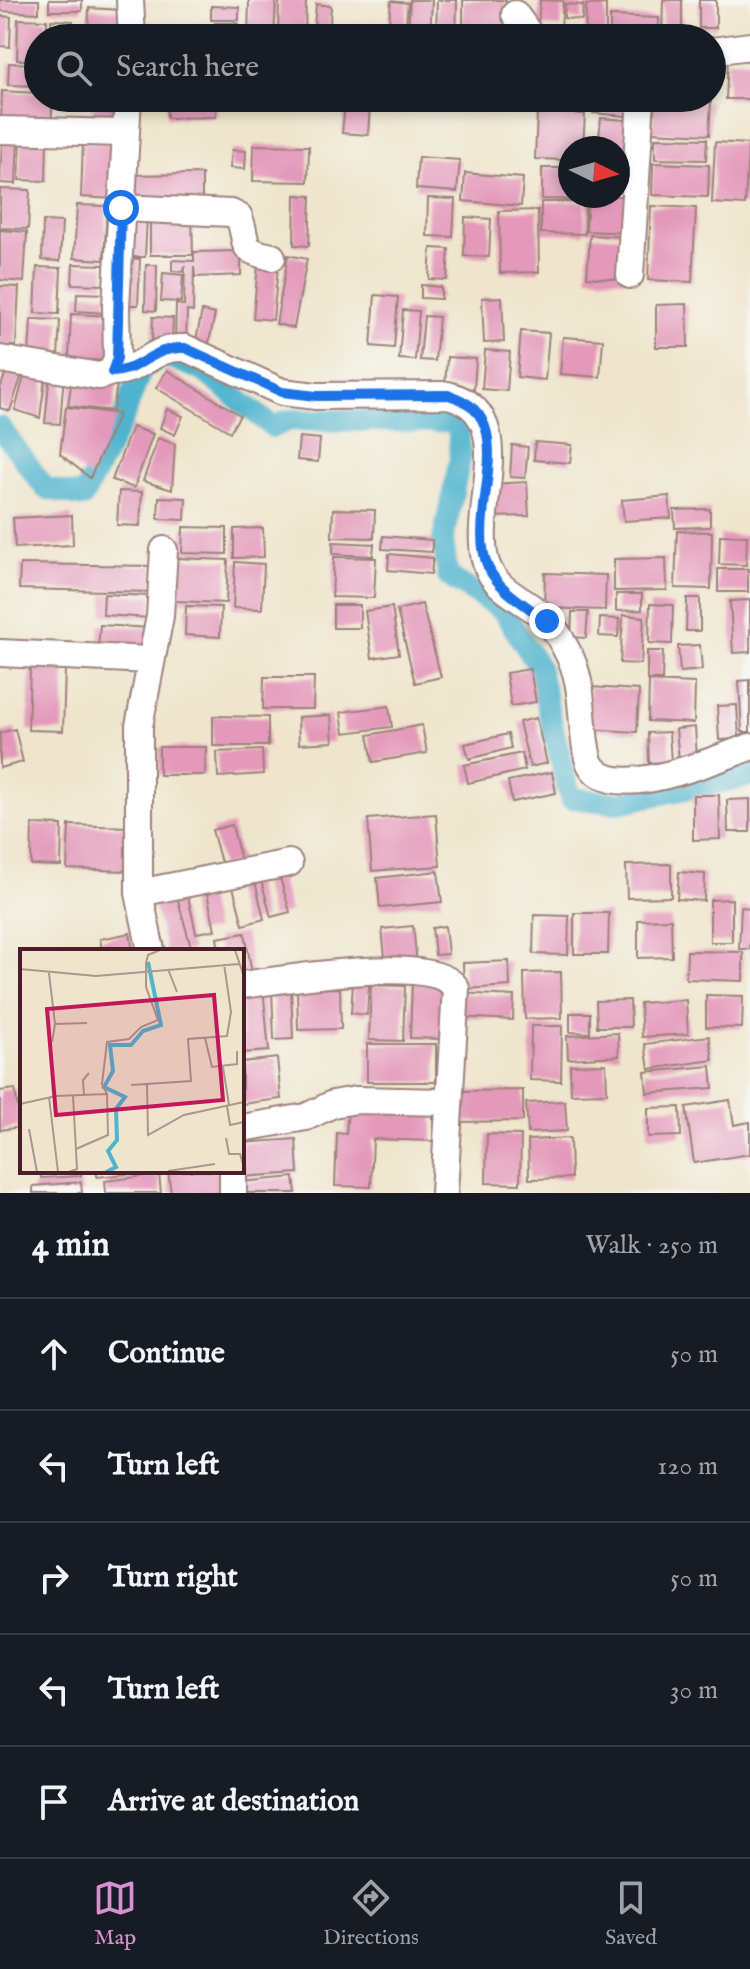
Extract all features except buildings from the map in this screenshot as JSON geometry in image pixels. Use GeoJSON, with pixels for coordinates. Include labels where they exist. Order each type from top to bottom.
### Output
{"type":"FeatureCollection","features":[{"type":"Feature","properties":{"kind":"street"},"geometry":{"type":"LineString","coordinates":[[130,0],[131,24]]}},
{"type":"Feature","properties":{"kind":"street"},"geometry":{"type":"LineString","coordinates":[[515,14],[522,24]]}},
{"type":"Feature","properties":{"kind":"street"},"geometry":{"type":"LineString","coordinates":[[726,49],[750,46]]}},
{"type":"Feature","properties":{"kind":"street"},"geometry":{"type":"LineString","coordinates":[[112,372],[117,358],[126,112]]}},
{"type":"Feature","properties":{"kind":"street"},"geometry":{"type":"LineString","coordinates":[[630,275],[640,112]]}},
{"type":"Feature","properties":{"kind":"street"},"geometry":{"type":"LineString","coordinates":[[0,130],[124,133]]}},
{"type":"Feature","properties":{"kind":"street"},"geometry":{"type":"LineString","coordinates":[[121,208],[231,213],[239,217],[244,244],[250,252],[272,257]]}},
{"type":"Feature","properties":{"kind":"street"},"geometry":{"type":"LineString","coordinates":[[0,359],[99,376],[127,371],[168,347],[185,348],[282,392],[316,396],[448,395],[466,400],[478,409],[487,428],[489,457],[482,533],[486,563],[495,581],[547,621],[569,652],[581,691],[588,759],[594,770],[606,778],[639,781],[661,777],[750,747]]}},
{"type":"Feature","properties":{"kind":"street"},"geometry":{"type":"LineString","coordinates":[[151,949],[139,893],[139,726],[160,616],[164,550]]}},
{"type":"Feature","properties":{"kind":"street"},"geometry":{"type":"LineString","coordinates":[[0,653],[150,660]]}},
{"type":"Feature","properties":{"kind":"street"},"geometry":{"type":"LineString","coordinates":[[139,893],[289,863]]}},
{"type":"Feature","properties":{"kind":"street"},"geometry":{"type":"LineString","coordinates":[[244,985],[400,969],[439,973],[450,979],[456,988],[446,1102],[444,1193]]}},
{"type":"Feature","properties":{"kind":"street"},"geometry":{"type":"LineString","coordinates":[[244,1128],[306,1117],[333,1104],[356,1100],[446,1102]]}},
{"type":"Feature","properties":{"kind":"waterway"},"geometry":{"type":"LineString","coordinates":[[0,427],[45,488],[83,497],[123,419],[142,368],[165,356],[202,370],[273,427],[290,420],[458,422],[460,459],[443,540],[448,576],[503,611],[538,666],[570,798],[618,803],[750,776]]}},
{"type":"Feature","properties":{"kind":"route"},"geometry":{"type":"LineString","coordinates":[[121,208],[117,358],[112,372],[127,371],[168,347],[185,348],[282,392],[316,396],[448,395],[466,400],[478,409],[487,428],[489,457],[482,533],[486,563],[495,581],[547,621]]}}]}
